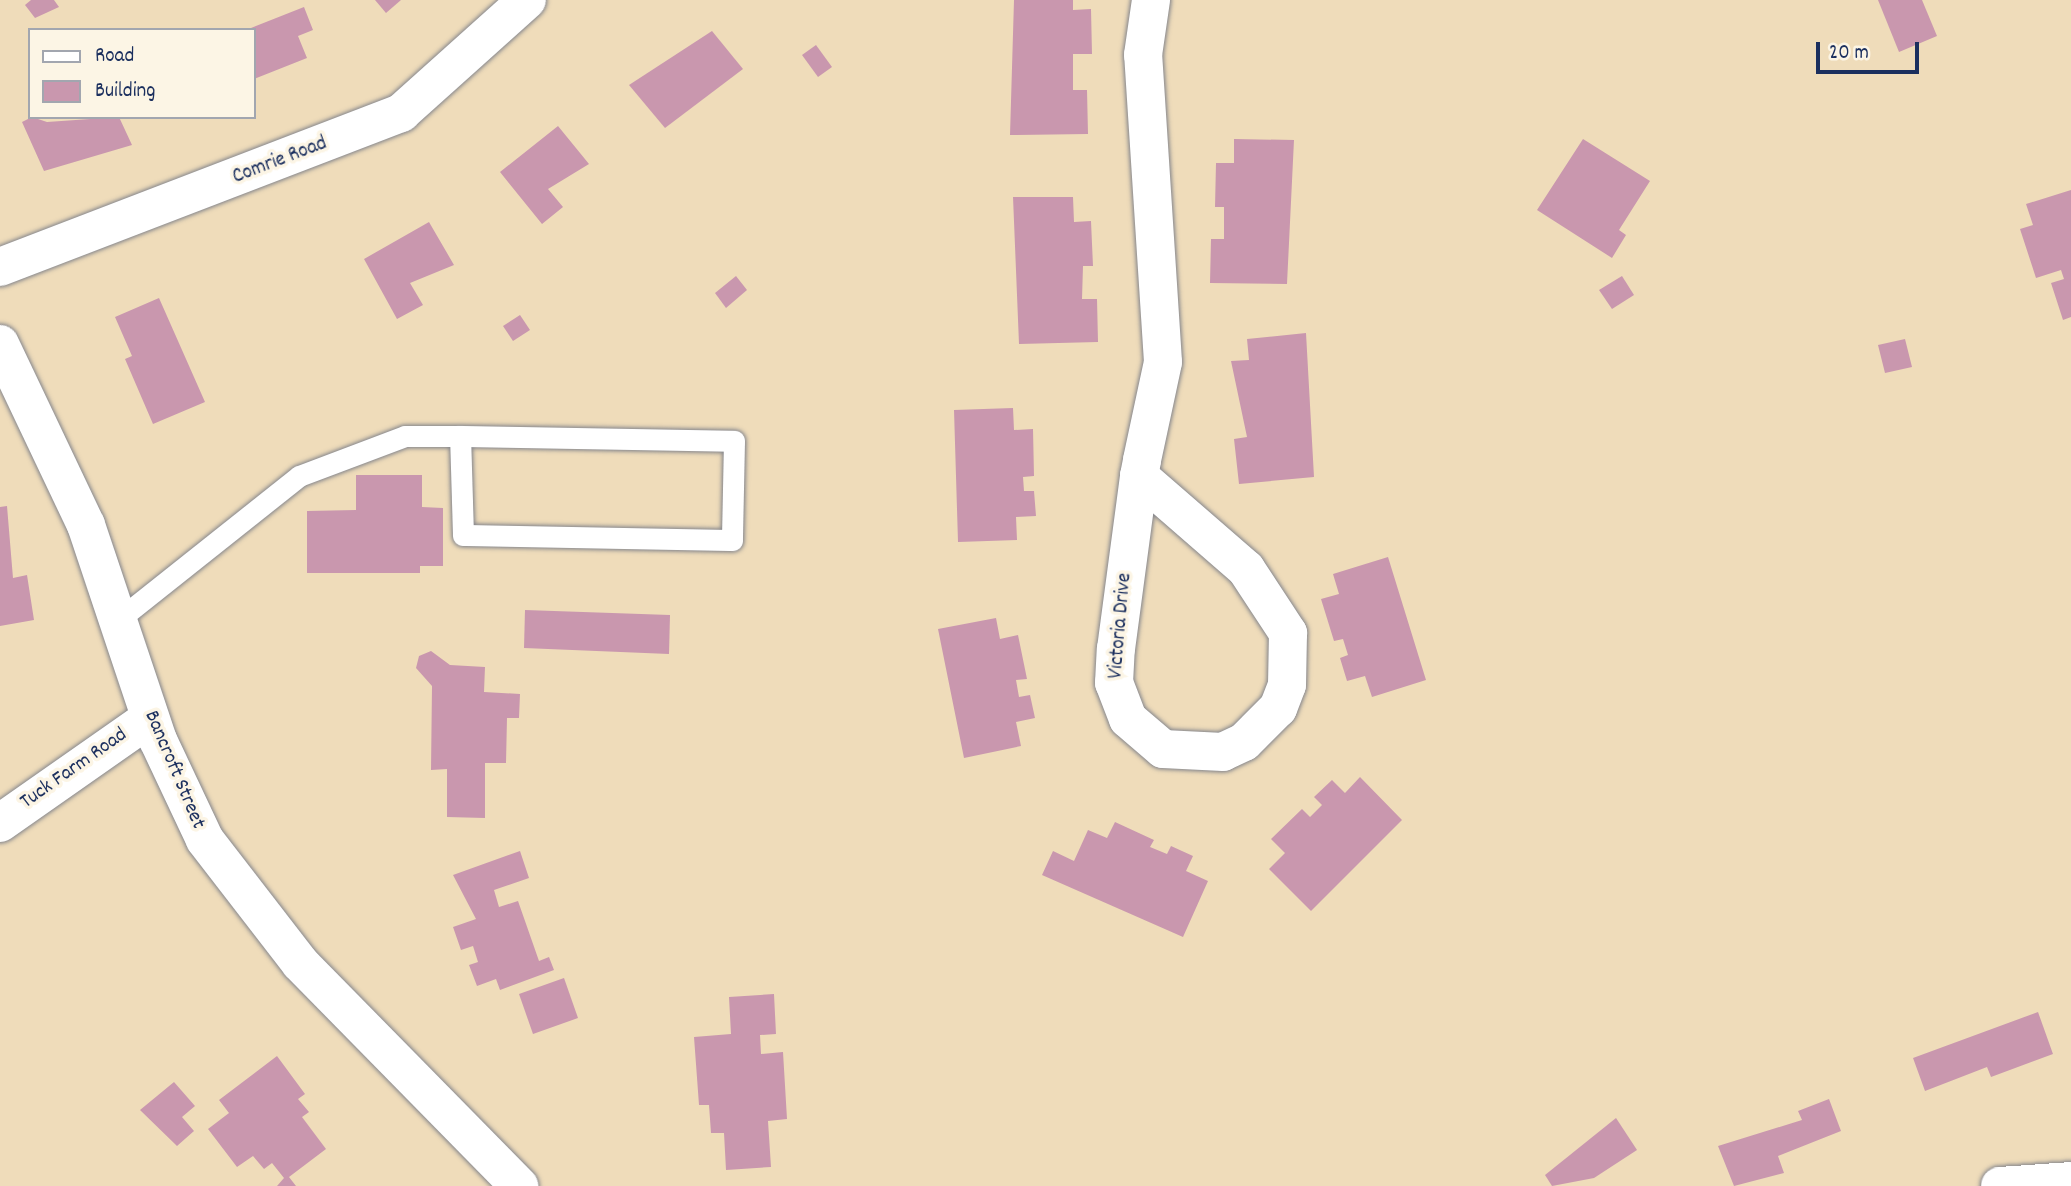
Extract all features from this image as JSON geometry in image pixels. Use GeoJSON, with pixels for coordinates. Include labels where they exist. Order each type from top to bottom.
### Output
{"type":"FeatureCollection","features":[{"type":"Feature","properties":{"kind":"street","name":"Comrie Road"},"geometry":{"type":"LineString","coordinates":[[0,267],[401,113],[527,0]]}},
{"type":"Feature","properties":{"kind":"street","name":"Victoria Drive"},"geometry":{"type":"LineString","coordinates":[[1139,476],[1246,569],[1288,633],[1287,685],[1278,708],[1244,743],[1223,752],[1163,749],[1128,719],[1117,699],[1116,649],[1139,476],[1163,362],[1143,55],[1151,0]]}},
{"type":"Feature","properties":{"kind":"street","name":"Bancroft Street"},"geometry":{"type":"LineString","coordinates":[[0,344],[86,525],[150,718],[191,816],[250,903],[519,1186]]}},
{"type":"Feature","properties":{"kind":"street","name":"Tuck Farm Road"},"geometry":{"type":"LineString","coordinates":[[0,823],[150,718]]}},
{"type":"Feature","properties":{"kind":"street"},"geometry":{"type":"LineString","coordinates":[[2000,1186],[2071,1181]]}},
{"type":"Feature","properties":{"kind":"lane"},"geometry":{"type":"LineString","coordinates":[[118,620],[299,476],[405,436],[460,436],[734,441],[732,540],[463,535],[460,436]]}},
{"type":"Feature","properties":{"kind":"building"},"geometry":{"type":"Polygon","coordinates":[[[31,0],[54,0],[59,7],[35,18],[25,5],[31,0]]]}},
{"type":"Feature","properties":{"kind":"building"},"geometry":{"type":"Polygon","coordinates":[[[375,0],[401,0],[386,13],[375,0]]]}},
{"type":"Feature","properties":{"kind":"building"},"geometry":{"type":"Polygon","coordinates":[[[1014,0],[1073,0],[1073,10],[1091,9],[1092,54],[1073,54],[1073,90],[1087,90],[1088,134],[1010,135],[1014,0]]]}},
{"type":"Feature","properties":{"kind":"building"},"geometry":{"type":"Polygon","coordinates":[[[1878,0],[1922,0],[1937,36],[1899,52],[1878,0]]]}},
{"type":"Feature","properties":{"kind":"building"},"geometry":{"type":"Polygon","coordinates":[[[304,7],[313,30],[298,36],[307,58],[256,78],[256,28],[251,28],[304,7]]]}},
{"type":"Feature","properties":{"kind":"building"},"geometry":{"type":"Polygon","coordinates":[[[712,31],[743,69],[665,128],[629,85],[712,31]]]}},
{"type":"Feature","properties":{"kind":"building"},"geometry":{"type":"Polygon","coordinates":[[[816,45],[832,67],[818,77],[802,55],[816,45]]]}},
{"type":"Feature","properties":{"kind":"building"},"geometry":{"type":"Polygon","coordinates":[[[28,119],[47,122],[120,119],[132,145],[44,171],[22,122],[28,119]]]}},
{"type":"Feature","properties":{"kind":"building"},"geometry":{"type":"Polygon","coordinates":[[[558,126],[589,164],[548,189],[563,207],[542,224],[500,172],[558,126]]]}},
{"type":"Feature","properties":{"kind":"building"},"geometry":{"type":"Polygon","coordinates":[[[1234,139],[1294,140],[1287,284],[1210,283],[1211,239],[1224,239],[1224,207],[1215,207],[1216,163],[1234,163],[1234,139]]]}},
{"type":"Feature","properties":{"kind":"building"},"geometry":{"type":"Polygon","coordinates":[[[1583,139],[1650,181],[1619,230],[1626,235],[1612,258],[1537,210],[1583,139]]]}},
{"type":"Feature","properties":{"kind":"building"},"geometry":{"type":"Polygon","coordinates":[[[2071,190],[2071,317],[2063,320],[2051,283],[2064,279],[2061,270],[2036,278],[2020,229],[2033,225],[2026,204],[2071,190]]]}},
{"type":"Feature","properties":{"kind":"building"},"geometry":{"type":"Polygon","coordinates":[[[1013,197],[1073,197],[1074,222],[1091,221],[1093,266],[1083,266],[1082,299],[1097,299],[1098,342],[1019,344],[1013,197]]]}},
{"type":"Feature","properties":{"kind":"building"},"geometry":{"type":"Polygon","coordinates":[[[429,222],[454,265],[410,283],[423,305],[397,319],[364,259],[429,222]]]}},
{"type":"Feature","properties":{"kind":"building"},"geometry":{"type":"Polygon","coordinates":[[[736,276],[747,290],[726,308],[715,293],[736,276]]]}},
{"type":"Feature","properties":{"kind":"building"},"geometry":{"type":"Polygon","coordinates":[[[1622,276],[1634,295],[1612,309],[1599,290],[1622,276]]]}},
{"type":"Feature","properties":{"kind":"building"},"geometry":{"type":"Polygon","coordinates":[[[159,298],[205,402],[153,424],[125,359],[132,356],[115,317],[159,298]]]}},
{"type":"Feature","properties":{"kind":"building"},"geometry":{"type":"Polygon","coordinates":[[[520,315],[530,330],[513,341],[503,326],[520,315]]]}},
{"type":"Feature","properties":{"kind":"building"},"geometry":{"type":"Polygon","coordinates":[[[1306,333],[1314,477],[1239,484],[1234,439],[1247,437],[1231,361],[1249,360],[1247,339],[1306,333]]]}},
{"type":"Feature","properties":{"kind":"building"},"geometry":{"type":"Polygon","coordinates":[[[1905,339],[1912,367],[1885,373],[1878,345],[1905,339]]]}},
{"type":"Feature","properties":{"kind":"building"},"geometry":{"type":"Polygon","coordinates":[[[1013,408],[1014,430],[1033,429],[1034,476],[1023,477],[1024,491],[1034,491],[1036,516],[1016,517],[1017,540],[958,542],[954,410],[1013,408]]]}},
{"type":"Feature","properties":{"kind":"building"},"geometry":{"type":"Polygon","coordinates":[[[356,475],[422,475],[422,507],[443,508],[443,566],[420,566],[420,573],[307,573],[307,511],[356,510],[356,475]]]}},
{"type":"Feature","properties":{"kind":"building"},"geometry":{"type":"Polygon","coordinates":[[[7,506],[13,578],[27,575],[34,620],[0,626],[0,507],[7,506]]]}},
{"type":"Feature","properties":{"kind":"building"},"geometry":{"type":"Polygon","coordinates":[[[1388,557],[1426,680],[1372,697],[1365,676],[1347,681],[1340,658],[1348,655],[1343,639],[1334,641],[1321,599],[1339,594],[1333,574],[1388,557]]]}},
{"type":"Feature","properties":{"kind":"building"},"geometry":{"type":"Polygon","coordinates":[[[525,610],[670,615],[669,654],[524,648],[525,610]]]}},
{"type":"Feature","properties":{"kind":"building"},"geometry":{"type":"Polygon","coordinates":[[[996,618],[1000,639],[1018,635],[1027,679],[1016,680],[1019,697],[1030,695],[1035,718],[1016,722],[1021,746],[964,758],[938,629],[996,618]]]}},
{"type":"Feature","properties":{"kind":"building"},"geometry":{"type":"Polygon","coordinates":[[[431,651],[450,665],[485,667],[484,692],[520,694],[519,718],[507,718],[506,763],[485,763],[485,818],[447,817],[447,769],[431,770],[432,686],[416,668],[419,656],[431,651]]]}},
{"type":"Feature","properties":{"kind":"building"},"geometry":{"type":"Polygon","coordinates":[[[1360,777],[1402,820],[1311,911],[1269,869],[1285,853],[1271,839],[1302,809],[1310,817],[1322,805],[1314,797],[1332,780],[1345,793],[1360,777]]]}},
{"type":"Feature","properties":{"kind":"building"},"geometry":{"type":"Polygon","coordinates":[[[1115,822],[1154,840],[1150,847],[1167,854],[1171,846],[1193,856],[1186,871],[1208,881],[1183,937],[1042,875],[1053,851],[1074,861],[1088,830],[1107,838],[1115,822]]]}},
{"type":"Feature","properties":{"kind":"building"},"geometry":{"type":"Polygon","coordinates":[[[520,851],[529,878],[494,890],[499,907],[518,901],[539,961],[549,957],[554,970],[500,990],[496,979],[477,986],[469,965],[478,962],[473,946],[461,950],[453,927],[476,919],[453,875],[520,851]]]}},
{"type":"Feature","properties":{"kind":"building"},"geometry":{"type":"Polygon","coordinates":[[[564,978],[578,1018],[533,1034],[519,994],[564,978]]]}},
{"type":"Feature","properties":{"kind":"building"},"geometry":{"type":"Polygon","coordinates":[[[774,994],[776,1034],[760,1035],[761,1054],[783,1052],[787,1119],[768,1121],[771,1167],[726,1170],[724,1133],[711,1133],[709,1105],[699,1105],[694,1037],[731,1034],[729,997],[774,994]]]}},
{"type":"Feature","properties":{"kind":"building"},"geometry":{"type":"Polygon","coordinates":[[[2038,1012],[2053,1054],[1991,1077],[1987,1067],[1925,1091],[1913,1058],[2038,1012]]]}},
{"type":"Feature","properties":{"kind":"building"},"geometry":{"type":"Polygon","coordinates":[[[277,1056],[305,1094],[298,1099],[309,1112],[302,1117],[326,1149],[289,1177],[296,1186],[277,1186],[284,1178],[272,1163],[264,1169],[253,1156],[237,1167],[208,1129],[229,1113],[219,1100],[277,1056]]]}},
{"type":"Feature","properties":{"kind":"building"},"geometry":{"type":"Polygon","coordinates":[[[174,1082],[195,1106],[182,1117],[194,1131],[177,1146],[140,1110],[174,1082]]]}},
{"type":"Feature","properties":{"kind":"building"},"geometry":{"type":"Polygon","coordinates":[[[1829,1099],[1841,1131],[1778,1156],[1784,1173],[1734,1186],[1718,1146],[1802,1120],[1798,1111],[1829,1099]]]}},
{"type":"Feature","properties":{"kind":"building"},"geometry":{"type":"Polygon","coordinates":[[[1616,1118],[1637,1150],[1594,1178],[1552,1186],[1545,1175],[1616,1118]]]}}]}
